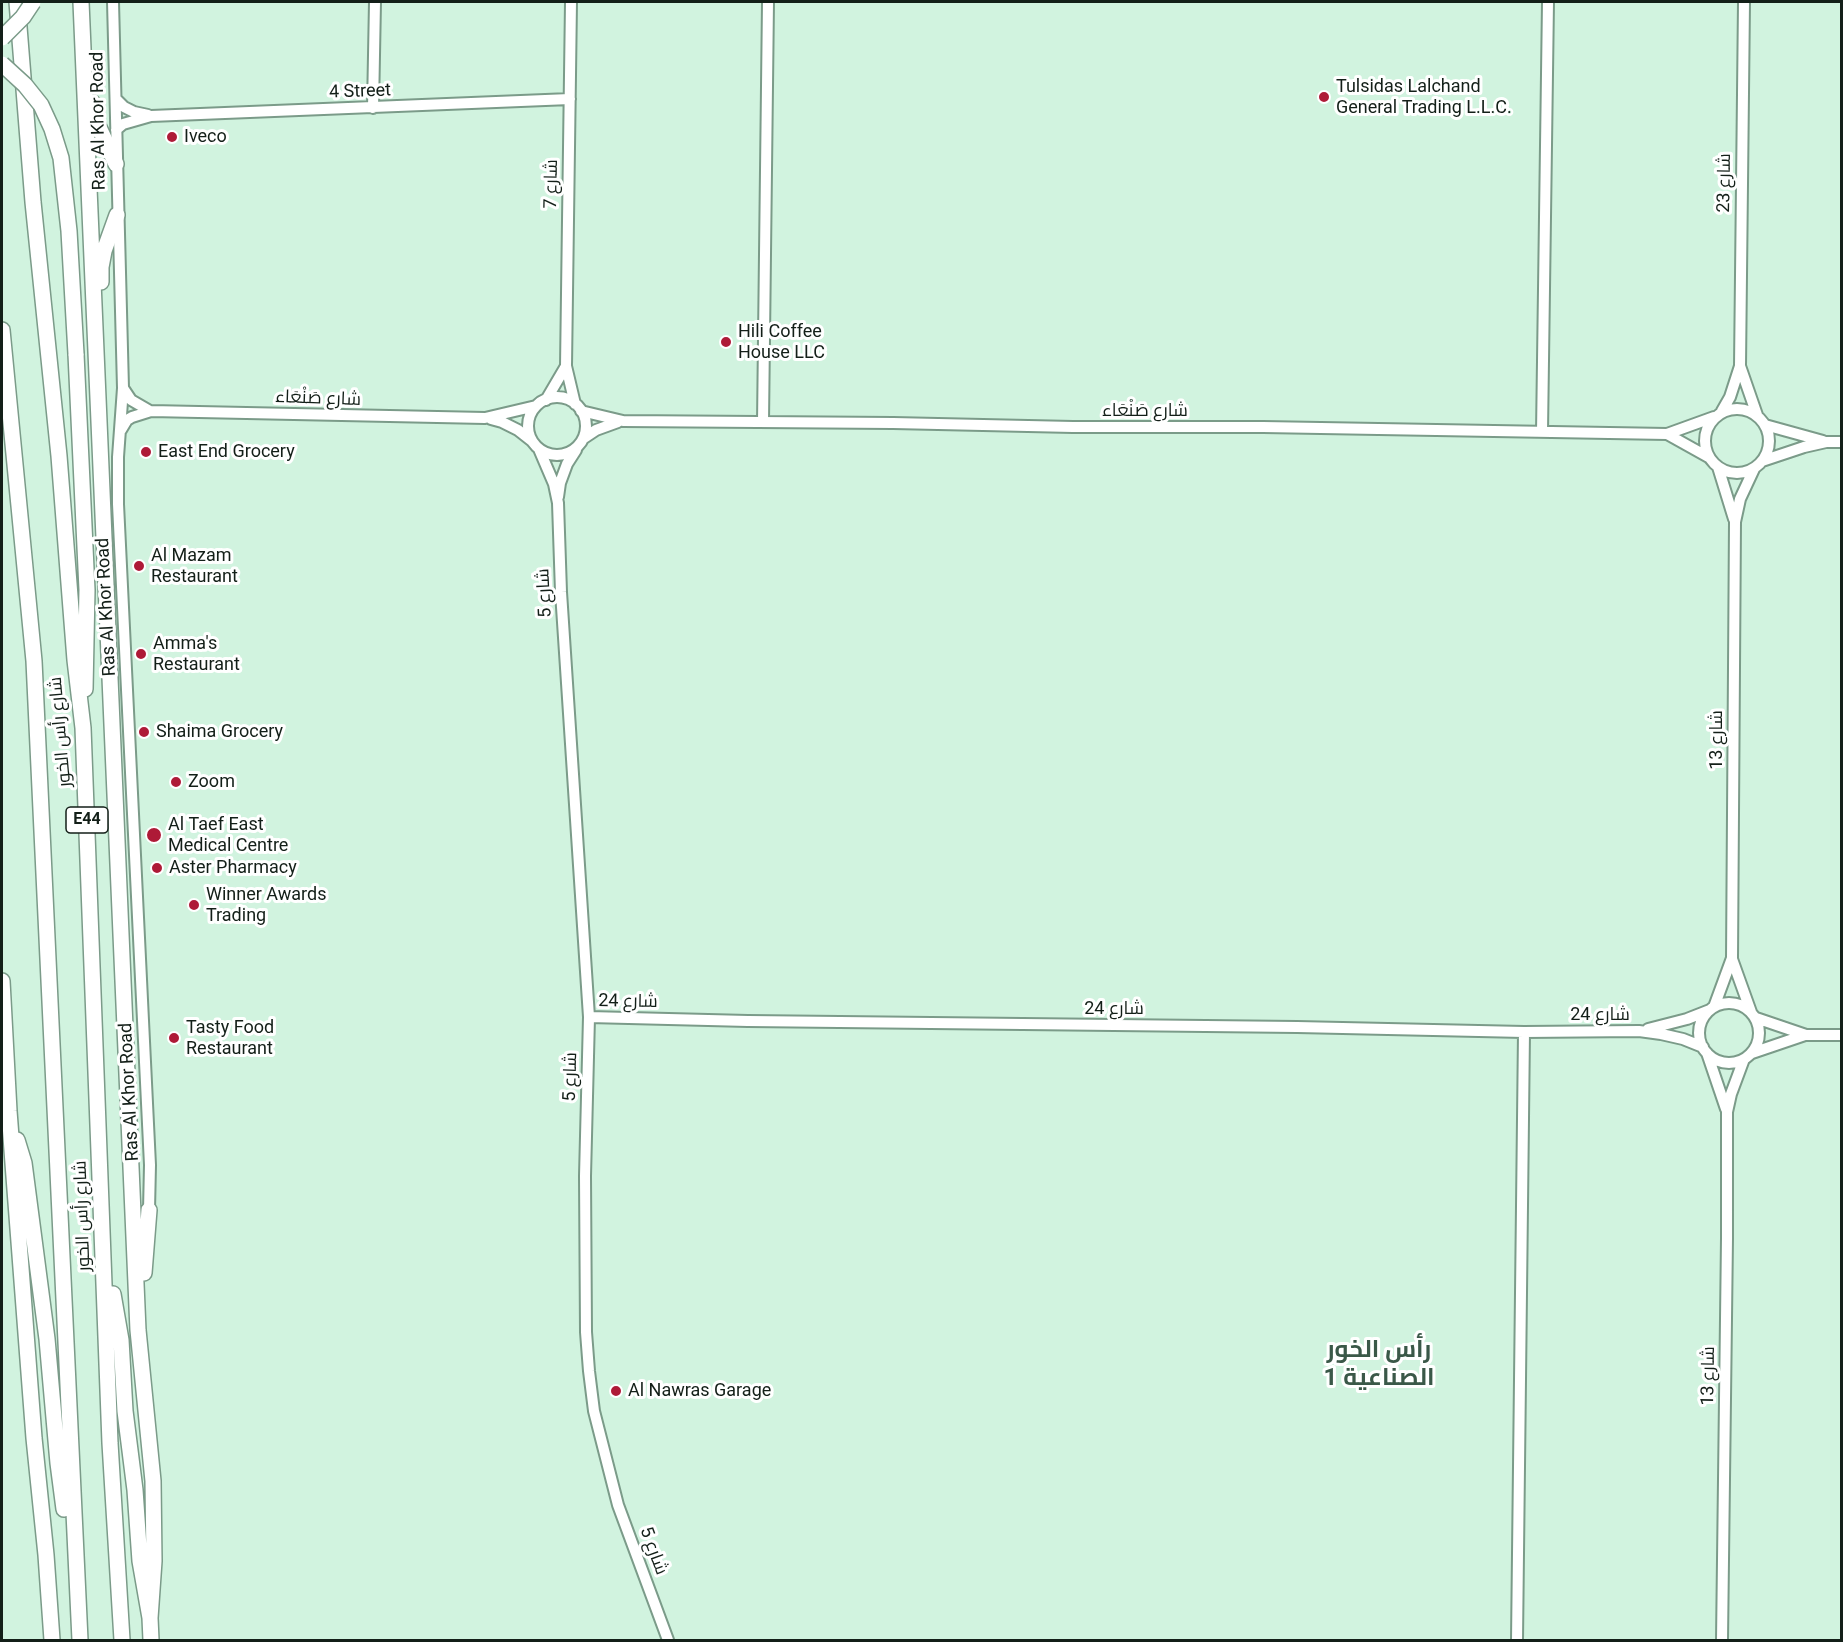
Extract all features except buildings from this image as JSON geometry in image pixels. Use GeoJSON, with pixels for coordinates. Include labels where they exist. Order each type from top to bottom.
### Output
{"type":"FeatureCollection","features":[{"type":"Feature","properties":{"kind":"highway","name":"شارع رأس الخور"},"geometry":{"type":"LineString","coordinates":[[17,2],[33,202],[59,456],[75,660],[83,728],[110,1443],[122,1641]]}},
{"type":"Feature","properties":{"kind":"highway"},"geometry":{"type":"LineString","coordinates":[[2,38],[23,17],[33,2]]}},
{"type":"Feature","properties":{"kind":"highway"},"geometry":{"type":"LineString","coordinates":[[81,2],[138,1318],[153,1481],[154,1561],[150,1618],[151,1641]]}},
{"type":"Feature","properties":{"kind":"highway"},"geometry":{"type":"LineString","coordinates":[[83,62],[92,86],[95,119],[116,164]]}},
{"type":"Feature","properties":{"kind":"highway"},"geometry":{"type":"LineString","coordinates":[[2,64],[26,85],[41,105],[52,129],[61,158],[69,231],[87,590],[87,660],[83,728]]}},
{"type":"Feature","properties":{"kind":"highway"},"geometry":{"type":"LineString","coordinates":[[101,441],[103,357],[101,267],[117,215]]}},
{"type":"Feature","properties":{"kind":"highway","name":"شارع رأس الخور"},"geometry":{"type":"LineString","coordinates":[[2,330],[34,661],[80,1641]]}},
{"type":"Feature","properties":{"kind":"highway"},"geometry":{"type":"LineString","coordinates":[[2,981],[9,1111],[52,1641]]}},
{"type":"Feature","properties":{"kind":"highway"},"geometry":{"type":"LineString","coordinates":[[9,1111],[24,1163],[47,1339],[58,1463],[78,1608]]}},
{"type":"Feature","properties":{"kind":"highway"},"geometry":{"type":"LineString","coordinates":[[143,1375],[147,1343],[144,1275],[149,1210]]}},
{"type":"Feature","properties":{"kind":"highway"},"geometry":{"type":"LineString","coordinates":[[103,1228],[121,1340],[125,1411],[135,1490],[140,1561],[150,1618]]}},
{"type":"Feature","properties":{"kind":"street","name":"Ras Al Khor Road"},"geometry":{"type":"LineString","coordinates":[[113,2],[123,388],[118,457],[118,504],[149,1142],[151,1190],[149,1210]]}},
{"type":"Feature","properties":{"kind":"street"},"geometry":{"type":"LineString","coordinates":[[373,108],[375,2]]}},
{"type":"Feature","properties":{"kind":"street","name":"شارع 7"},"geometry":{"type":"LineString","coordinates":[[571,2],[566,366],[578,407]]}},
{"type":"Feature","properties":{"kind":"street"},"geometry":{"type":"LineString","coordinates":[[763,422],[768,2]]}},
{"type":"Feature","properties":{"kind":"street"},"geometry":{"type":"LineString","coordinates":[[1542,432],[1548,2]]}},
{"type":"Feature","properties":{"kind":"street","name":"شارع 23"},"geometry":{"type":"LineString","coordinates":[[1718,414],[1730,397],[1740,366],[1744,2]]}},
{"type":"Feature","properties":{"kind":"street","name":"4 Street"},"geometry":{"type":"LineString","coordinates":[[116,99],[124,107],[134,112],[151,116]]}},
{"type":"Feature","properties":{"kind":"street","name":"4 Street"},"geometry":{"type":"LineString","coordinates":[[116,130],[123,124],[151,116],[570,99]]}},
{"type":"Feature","properties":{"kind":"street","name":"شارع 7"},"geometry":{"type":"LineString","coordinates":[[546,400],[566,366]]}},
{"type":"Feature","properties":{"kind":"street","name":"شارع 23"},"geometry":{"type":"LineString","coordinates":[[1740,366],[1757,415]]}},
{"type":"Feature","properties":{"kind":"street"},"geometry":{"type":"LineString","coordinates":[[123,388],[131,400],[150,411]]}},
{"type":"Feature","properties":{"kind":"street"},"geometry":{"type":"LineString","coordinates":[[561,398],[578,407],[585,420],[586,429],[580,442],[569,453],[549,454],[536,445],[529,433],[531,414],[536,406],[546,400],[561,398]]}},
{"type":"Feature","properties":{"kind":"street","name":"شارع صَنْعَاء"},"geometry":{"type":"LineString","coordinates":[[121,430],[127,420],[150,411],[485,418],[536,406]]}},
{"type":"Feature","properties":{"kind":"street","name":"شارع صَنْعَاء"},"geometry":{"type":"LineString","coordinates":[[578,407],[623,421]]}},
{"type":"Feature","properties":{"kind":"street"},"geometry":{"type":"LineString","coordinates":[[1740,408],[1757,415],[1765,425],[1769,437],[1768,450],[1762,461],[1754,469],[1736,473],[1718,467],[1705,448],[1708,426],[1718,414],[1740,408]]}},
{"type":"Feature","properties":{"kind":"street","name":"شارع صَنْعَاء"},"geometry":{"type":"LineString","coordinates":[[580,442],[602,427],[623,421],[1263,427],[1667,435],[1718,414]]}},
{"type":"Feature","properties":{"kind":"street","name":"شارع صَنْعَاء"},"geometry":{"type":"LineString","coordinates":[[485,418],[510,426],[536,445]]}},
{"type":"Feature","properties":{"kind":"street"},"geometry":{"type":"LineString","coordinates":[[1765,425],[1826,442]]}},
{"type":"Feature","properties":{"kind":"street","name":"شارع صَنْعَاء"},"geometry":{"type":"LineString","coordinates":[[1667,435],[1710,458]]}},
{"type":"Feature","properties":{"kind":"street","name":"شارع 5"},"geometry":{"type":"LineString","coordinates":[[558,503],[564,474],[580,442]]}},
{"type":"Feature","properties":{"kind":"street"},"geometry":{"type":"LineString","coordinates":[[1762,461],[1804,447],[1826,442],[1842,442]]}},
{"type":"Feature","properties":{"kind":"street","name":"شارع 5"},"geometry":{"type":"LineString","coordinates":[[536,445],[551,475],[558,503],[561,592],[589,1017],[585,1176],[588,1371],[594,1411],[618,1505],[668,1641]]}},
{"type":"Feature","properties":{"kind":"street","name":"شارع 13"},"geometry":{"type":"LineString","coordinates":[[1718,467],[1735,522]]}},
{"type":"Feature","properties":{"kind":"street","name":"شارع 13"},"geometry":{"type":"LineString","coordinates":[[1712,1008],[1732,958],[1735,522],[1740,499],[1754,469]]}},
{"type":"Feature","properties":{"kind":"street","name":"شارع 13"},"geometry":{"type":"LineString","coordinates":[[1732,958],[1754,1015]]}},
{"type":"Feature","properties":{"kind":"street"},"geometry":{"type":"LineString","coordinates":[[1806,1035],[1754,1015],[1743,1006],[1734,1003],[1724,1003],[1712,1008],[1700,1028],[1700,1038],[1705,1050],[1724,1063],[1734,1063],[1806,1035],[1842,1035]]}},
{"type":"Feature","properties":{"kind":"street","name":"شارع 24"},"geometry":{"type":"LineString","coordinates":[[1639,1031],[1687,1019],[1712,1008]]}},
{"type":"Feature","properties":{"kind":"street"},"geometry":{"type":"LineString","coordinates":[[1748,1056],[1757,1045],[1759,1036],[1759,1027],[1754,1015]]}},
{"type":"Feature","properties":{"kind":"street","name":"شارع 24"},"geometry":{"type":"LineString","coordinates":[[589,1017],[1524,1032],[1639,1031],[1683,1039],[1705,1050]]}},
{"type":"Feature","properties":{"kind":"street"},"geometry":{"type":"LineString","coordinates":[[1517,1641],[1524,1032]]}},
{"type":"Feature","properties":{"kind":"street","name":"شارع 13"},"geometry":{"type":"LineString","coordinates":[[1705,1050],[1727,1112]]}},
{"type":"Feature","properties":{"kind":"street","name":"شارع 13"},"geometry":{"type":"LineString","coordinates":[[1722,1641],[1727,1112],[1731,1094],[1748,1056]]}},
{"type":"Feature","properties":{"kind":"place","name":"Tulsidas Lalchand General Trading L.L.C."},"geometry":{"type":"Point","coordinates":[1324,97]}},
{"type":"Feature","properties":{"kind":"place","name":"Iveco"},"geometry":{"type":"Point","coordinates":[172,137]}},
{"type":"Feature","properties":{"kind":"place","name":"Hili Coffee House LLC"},"geometry":{"type":"Point","coordinates":[726,342]}},
{"type":"Feature","properties":{"kind":"place","name":"East End Grocery"},"geometry":{"type":"Point","coordinates":[146,452]}},
{"type":"Feature","properties":{"kind":"place","name":"Al Mazam Restaurant"},"geometry":{"type":"Point","coordinates":[139,566]}},
{"type":"Feature","properties":{"kind":"place","name":"Amma's Restaurant"},"geometry":{"type":"Point","coordinates":[141,654]}},
{"type":"Feature","properties":{"kind":"place","name":"Shaima Grocery"},"geometry":{"type":"Point","coordinates":[144,732]}},
{"type":"Feature","properties":{"kind":"place","name":"Zoom"},"geometry":{"type":"Point","coordinates":[176,782]}},
{"type":"Feature","properties":{"kind":"place","name":"Al Taef East Medical Centre"},"geometry":{"type":"Point","coordinates":[154,835]}},
{"type":"Feature","properties":{"kind":"place","name":"Aster Pharmacy"},"geometry":{"type":"Point","coordinates":[157,868]}},
{"type":"Feature","properties":{"kind":"place","name":"Winner Awards Trading"},"geometry":{"type":"Point","coordinates":[194,905]}},
{"type":"Feature","properties":{"kind":"place","name":"Tasty Food Restaurant"},"geometry":{"type":"Point","coordinates":[174,1038]}},
{"type":"Feature","properties":{"kind":"place","name":"Al Nawras Garage"},"geometry":{"type":"Point","coordinates":[616,1391]}},
{"type":"Feature","properties":{"kind":"district","name":"رأس الخور الصناعية 1"},"geometry":{"type":"Point","coordinates":[1379,1365]}}]}
